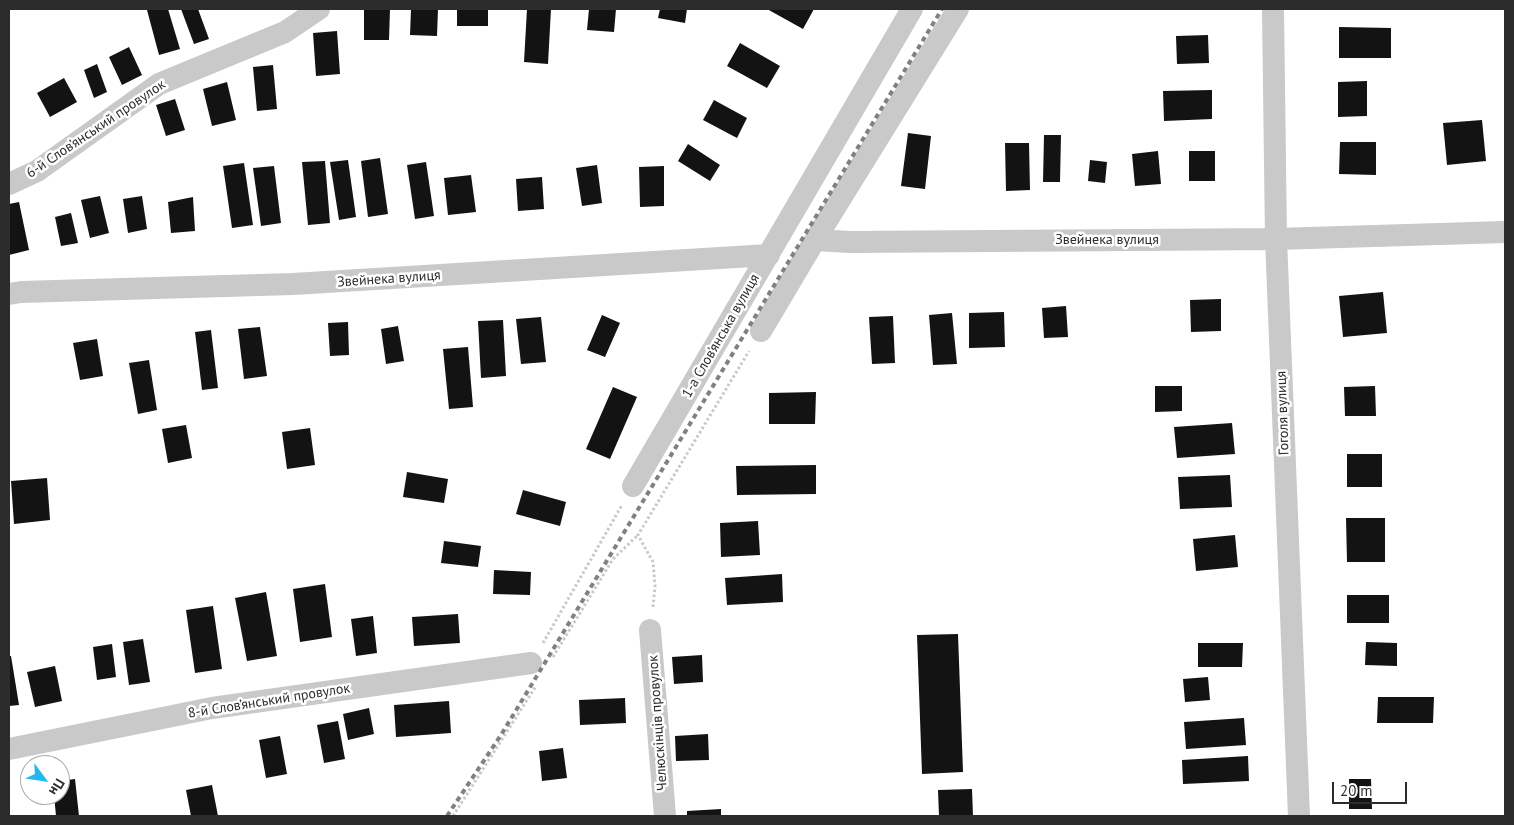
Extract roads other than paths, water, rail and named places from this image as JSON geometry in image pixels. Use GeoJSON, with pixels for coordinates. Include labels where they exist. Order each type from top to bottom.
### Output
{"type":"FeatureCollection","features":[{"type":"Feature","properties":{"kind":"street","name":"6-й Слов’янський провулок"},"geometry":{"type":"LineString","coordinates":[[9,184],[37,171],[159,84],[284,32],[319,9]]}},
{"type":"Feature","properties":{"kind":"street","name":"1-а Слов’янська вулиця"},"geometry":{"type":"LineString","coordinates":[[633,486],[912,9]]}},
{"type":"Feature","properties":{"kind":"street"},"geometry":{"type":"LineString","coordinates":[[761,331],[958,9]]}},
{"type":"Feature","properties":{"kind":"street","name":"Гоголя вулиця"},"geometry":{"type":"LineString","coordinates":[[1273,9],[1276,239],[1298,816]]}},
{"type":"Feature","properties":{"kind":"street","name":"Звейнека вулиця"},"geometry":{"type":"LineString","coordinates":[[816,240],[850,242],[1276,239],[1505,232]]}},
{"type":"Feature","properties":{"kind":"street","name":"Звейнека вулиця"},"geometry":{"type":"LineString","coordinates":[[9,294],[21,292],[293,284],[769,255]]}},
{"type":"Feature","properties":{"kind":"street","name":"Челюскінців провулок"},"geometry":{"type":"LineString","coordinates":[[650,630],[665,816]]}},
{"type":"Feature","properties":{"kind":"street","name":"8-й Слов’янський провулок"},"geometry":{"type":"LineString","coordinates":[[9,749],[212,708],[531,663]]}},
{"type":"Feature","properties":{"kind":"railway"},"geometry":{"type":"LineString","coordinates":[[447,816],[501,735],[942,9]]}}]}
